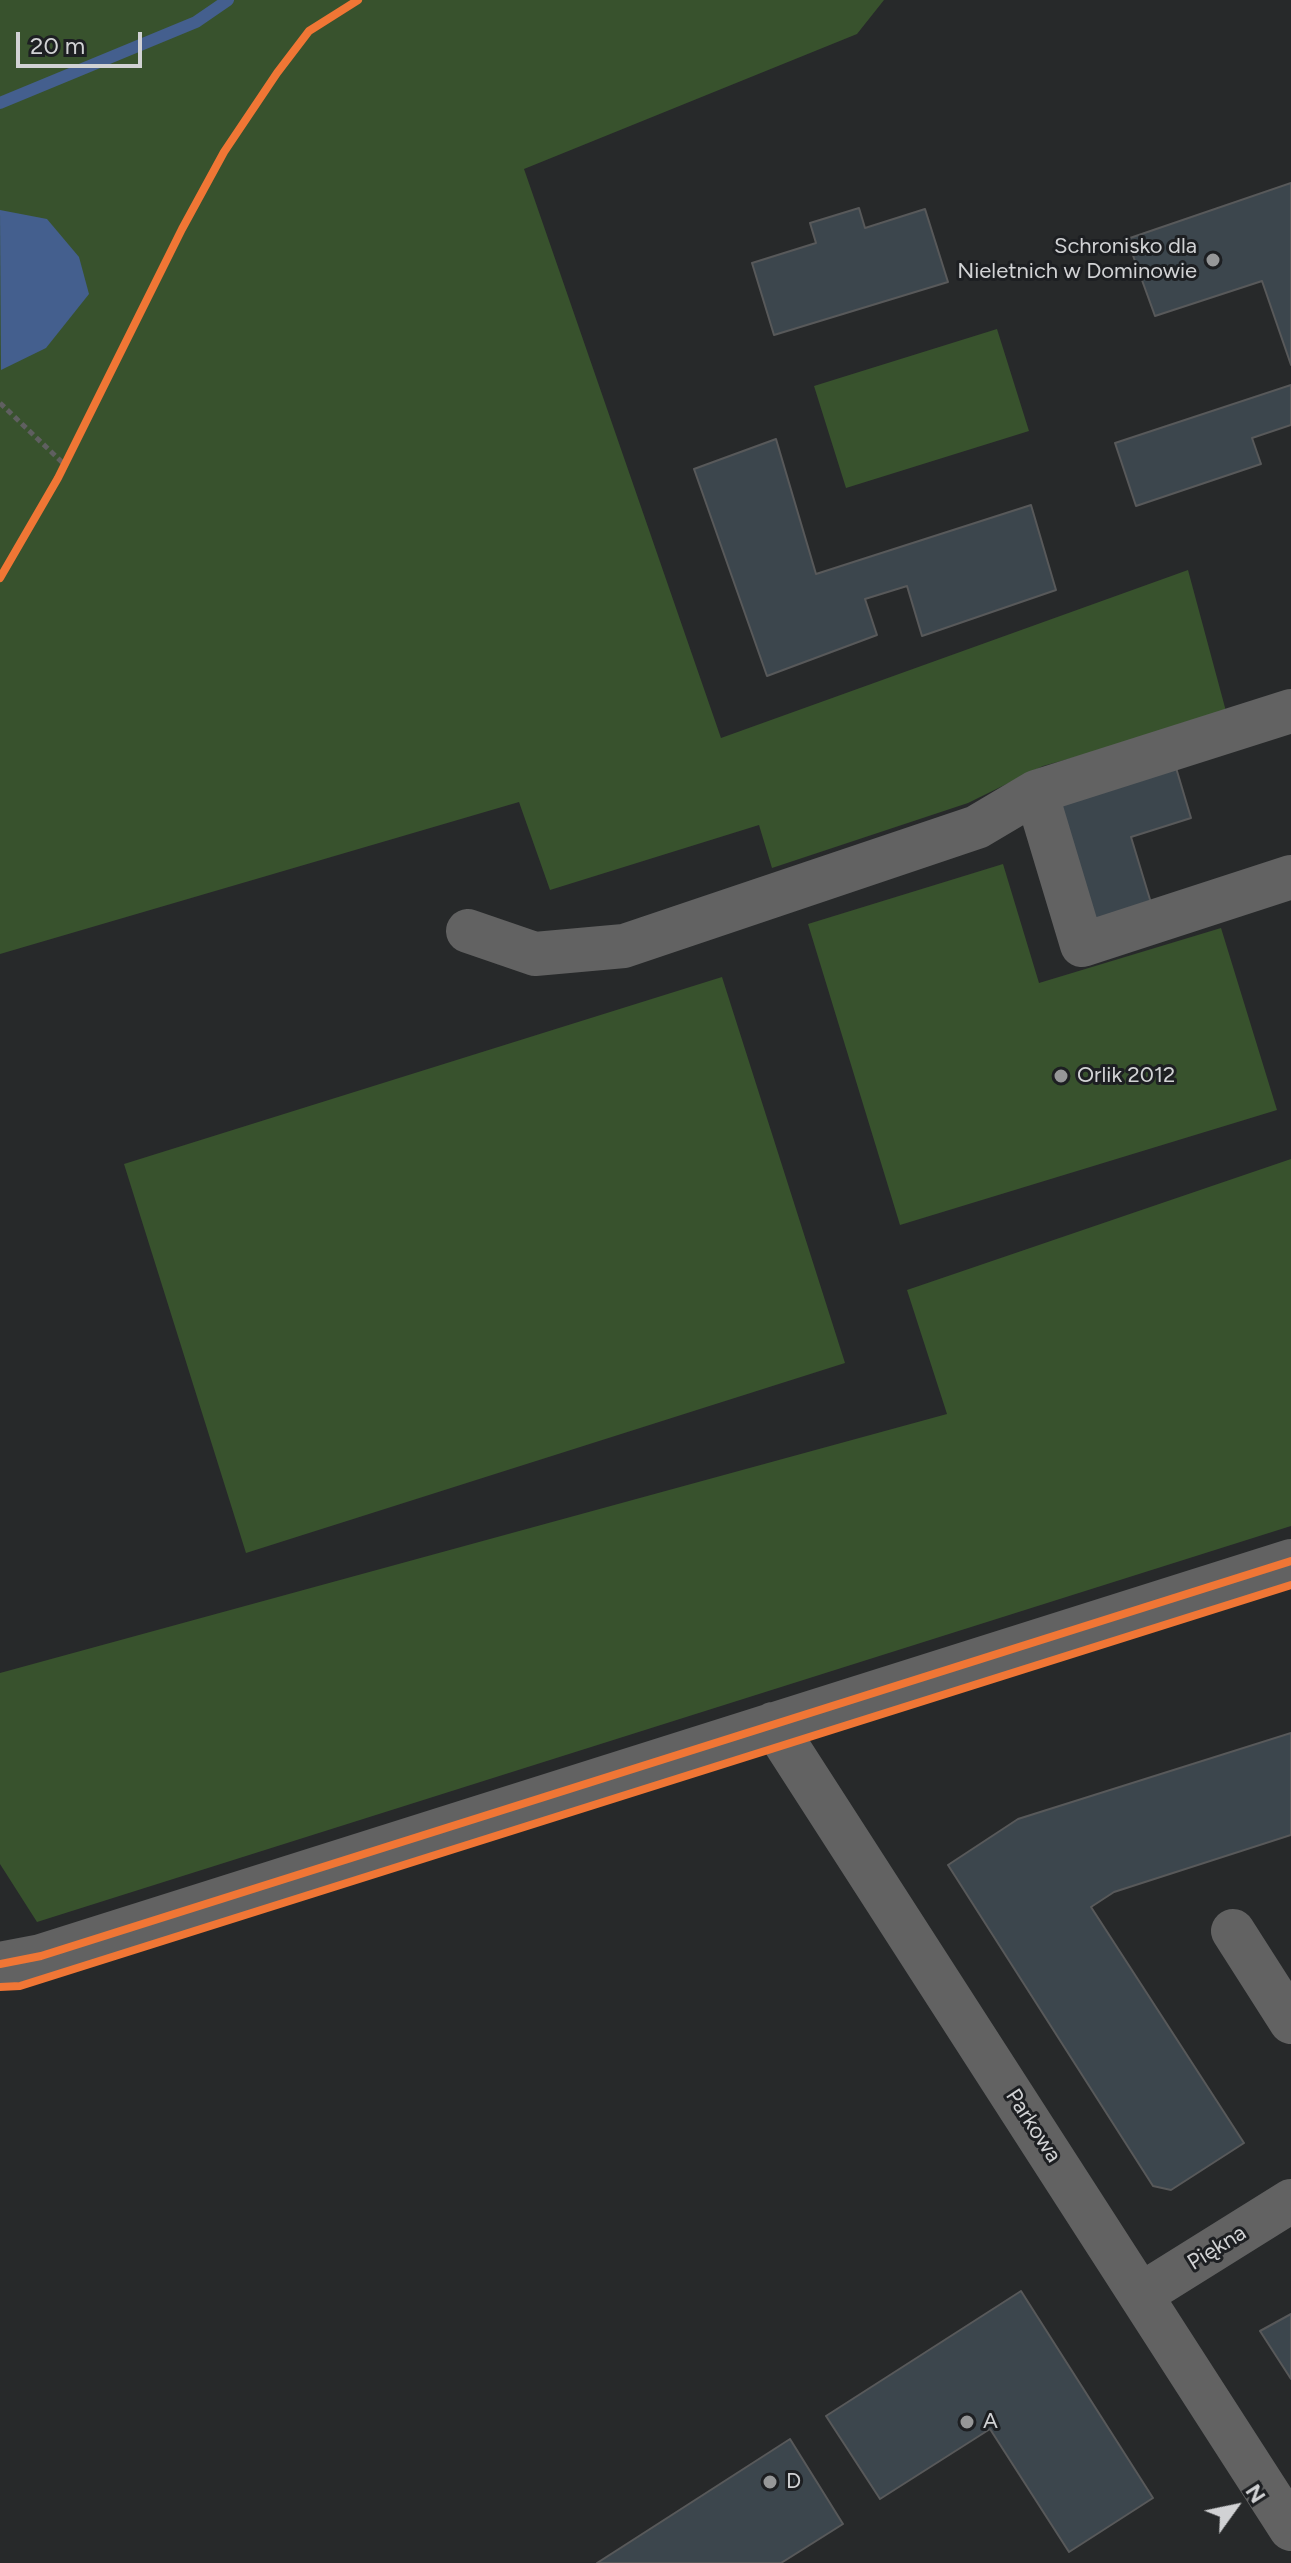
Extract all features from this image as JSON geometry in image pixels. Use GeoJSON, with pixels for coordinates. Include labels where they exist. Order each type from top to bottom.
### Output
{"type":"FeatureCollection","features":[{"type":"Feature","properties":{"kind":"street"},"geometry":{"type":"LineString","coordinates":[[468,931],[535,954],[624,946],[977,827],[1036,792],[1291,711]]}},
{"type":"Feature","properties":{"kind":"street"},"geometry":{"type":"LineString","coordinates":[[1036,792],[1082,945],[1291,877]]}},
{"type":"Feature","properties":{"kind":"street"},"geometry":{"type":"LineString","coordinates":[[3,1958],[41,1956],[1291,1561]]}},
{"type":"Feature","properties":{"kind":"street","name":"Parkowa"},"geometry":{"type":"LineString","coordinates":[[773,1724],[1291,2529]]}},
{"type":"Feature","properties":{"kind":"street"},"geometry":{"type":"LineString","coordinates":[[1233,1931],[1291,2022]]}},
{"type":"Feature","properties":{"kind":"street","name":"Piękna"},"geometry":{"type":"LineString","coordinates":[[1142,2294],[1291,2201]]}},
{"type":"Feature","properties":{"kind":"path"},"geometry":{"type":"LineString","coordinates":[[0,403],[65,465]]}},
{"type":"Feature","properties":{"kind":"green space"},"geometry":{"type":"Polygon","coordinates":[[[0,0],[884,0],[857,34],[524,169],[721,738],[1188,570],[1227,715],[1043,766],[968,803],[772,868],[759,825],[550,890],[519,802],[0,954],[0,0]]]}},
{"type":"Feature","properties":{"kind":"green space"},"geometry":{"type":"Polygon","coordinates":[[[997,329],[1029,431],[846,488],[814,386],[997,329]]]}},
{"type":"Feature","properties":{"kind":"green space","name":"Orlik 2012"},"geometry":{"type":"Polygon","coordinates":[[[1003,864],[1039,983],[1221,928],[1277,1110],[900,1225],[808,924],[1003,864]]]}},
{"type":"Feature","properties":{"kind":"green space"},"geometry":{"type":"Polygon","coordinates":[[[722,977],[845,1363],[246,1553],[124,1164],[722,977]]]}},
{"type":"Feature","properties":{"kind":"green space"},"geometry":{"type":"Polygon","coordinates":[[[1291,1159],[1291,1526],[37,1922],[0,1864],[0,1673],[947,1414],[907,1290],[1291,1159]]]}},
{"type":"Feature","properties":{"kind":"water"},"geometry":{"type":"Polygon","coordinates":[[[0,210],[47,219],[79,257],[89,294],[46,348],[1,370],[0,210]]]}},
{"type":"Feature","properties":{"kind":"building","name":"Schronisko dla Nieletnich w Dominowie"},"geometry":{"type":"Polygon","coordinates":[[[1291,183],[1291,365],[1262,281],[1155,316],[1127,239],[1291,183]]]}},
{"type":"Feature","properties":{"kind":"building"},"geometry":{"type":"Polygon","coordinates":[[[859,208],[865,228],[925,209],[948,282],[774,335],[752,263],[816,243],[810,223],[859,208]]]}},
{"type":"Feature","properties":{"kind":"building"},"geometry":{"type":"Polygon","coordinates":[[[1291,385],[1291,425],[1252,438],[1261,464],[1136,506],[1115,443],[1291,385]]]}},
{"type":"Feature","properties":{"kind":"building"},"geometry":{"type":"Polygon","coordinates":[[[776,439],[816,574],[1031,505],[1056,590],[922,636],[907,586],[865,599],[877,635],[767,676],[694,469],[776,439]]]}},
{"type":"Feature","properties":{"kind":"building"},"geometry":{"type":"Polygon","coordinates":[[[1174,761],[1191,818],[1131,837],[1155,916],[1088,936],[1046,800],[1174,761]]]}},
{"type":"Feature","properties":{"kind":"building"},"geometry":{"type":"Polygon","coordinates":[[[1291,1733],[1291,1835],[1114,1892],[1091,1907],[1244,2143],[1171,2190],[1153,2186],[948,1865],[1018,1819],[1291,1733]]]}},
{"type":"Feature","properties":{"kind":"building","name":"A"},"geometry":{"type":"Polygon","coordinates":[[[1021,2291],[1153,2498],[1069,2552],[990,2429],[880,2499],[826,2416],[1021,2291]]]}},
{"type":"Feature","properties":{"kind":"building"},"geometry":{"type":"Polygon","coordinates":[[[1291,2314],[1291,2379],[1260,2331],[1291,2314]]]}},
{"type":"Feature","properties":{"kind":"building","name":"D"},"geometry":{"type":"Polygon","coordinates":[[[790,2439],[843,2524],[781,2563],[597,2563],[790,2439]]]}},
{"type":"Feature","properties":{"kind":"waterway"},"geometry":{"type":"LineString","coordinates":[[0,103],[196,22],[228,0]]}},
{"type":"Feature","properties":{"kind":"cycle path"},"geometry":{"type":"LineString","coordinates":[[0,578],[58,478],[182,229],[224,152],[309,31],[358,0]]}},
{"type":"Feature","properties":{"kind":"cycle path"},"geometry":{"type":"LineString","coordinates":[[0,1964],[41,1956],[1291,1561]]}},
{"type":"Feature","properties":{"kind":"cycle path"},"geometry":{"type":"LineString","coordinates":[[0,1987],[20,1986],[1291,1585]]}},
{"type":"Feature","properties":{"kind":"place","name":"Schronisko dla Nieletnich w Dominowie"},"geometry":{"type":"Point","coordinates":[1213,260]}},
{"type":"Feature","properties":{"kind":"place","name":"Orlik 2012"},"geometry":{"type":"Point","coordinates":[1061,1076]}},
{"type":"Feature","properties":{"kind":"place","name":"A"},"geometry":{"type":"Point","coordinates":[967,2422]}},
{"type":"Feature","properties":{"kind":"place","name":"D"},"geometry":{"type":"Point","coordinates":[770,2482]}}]}
